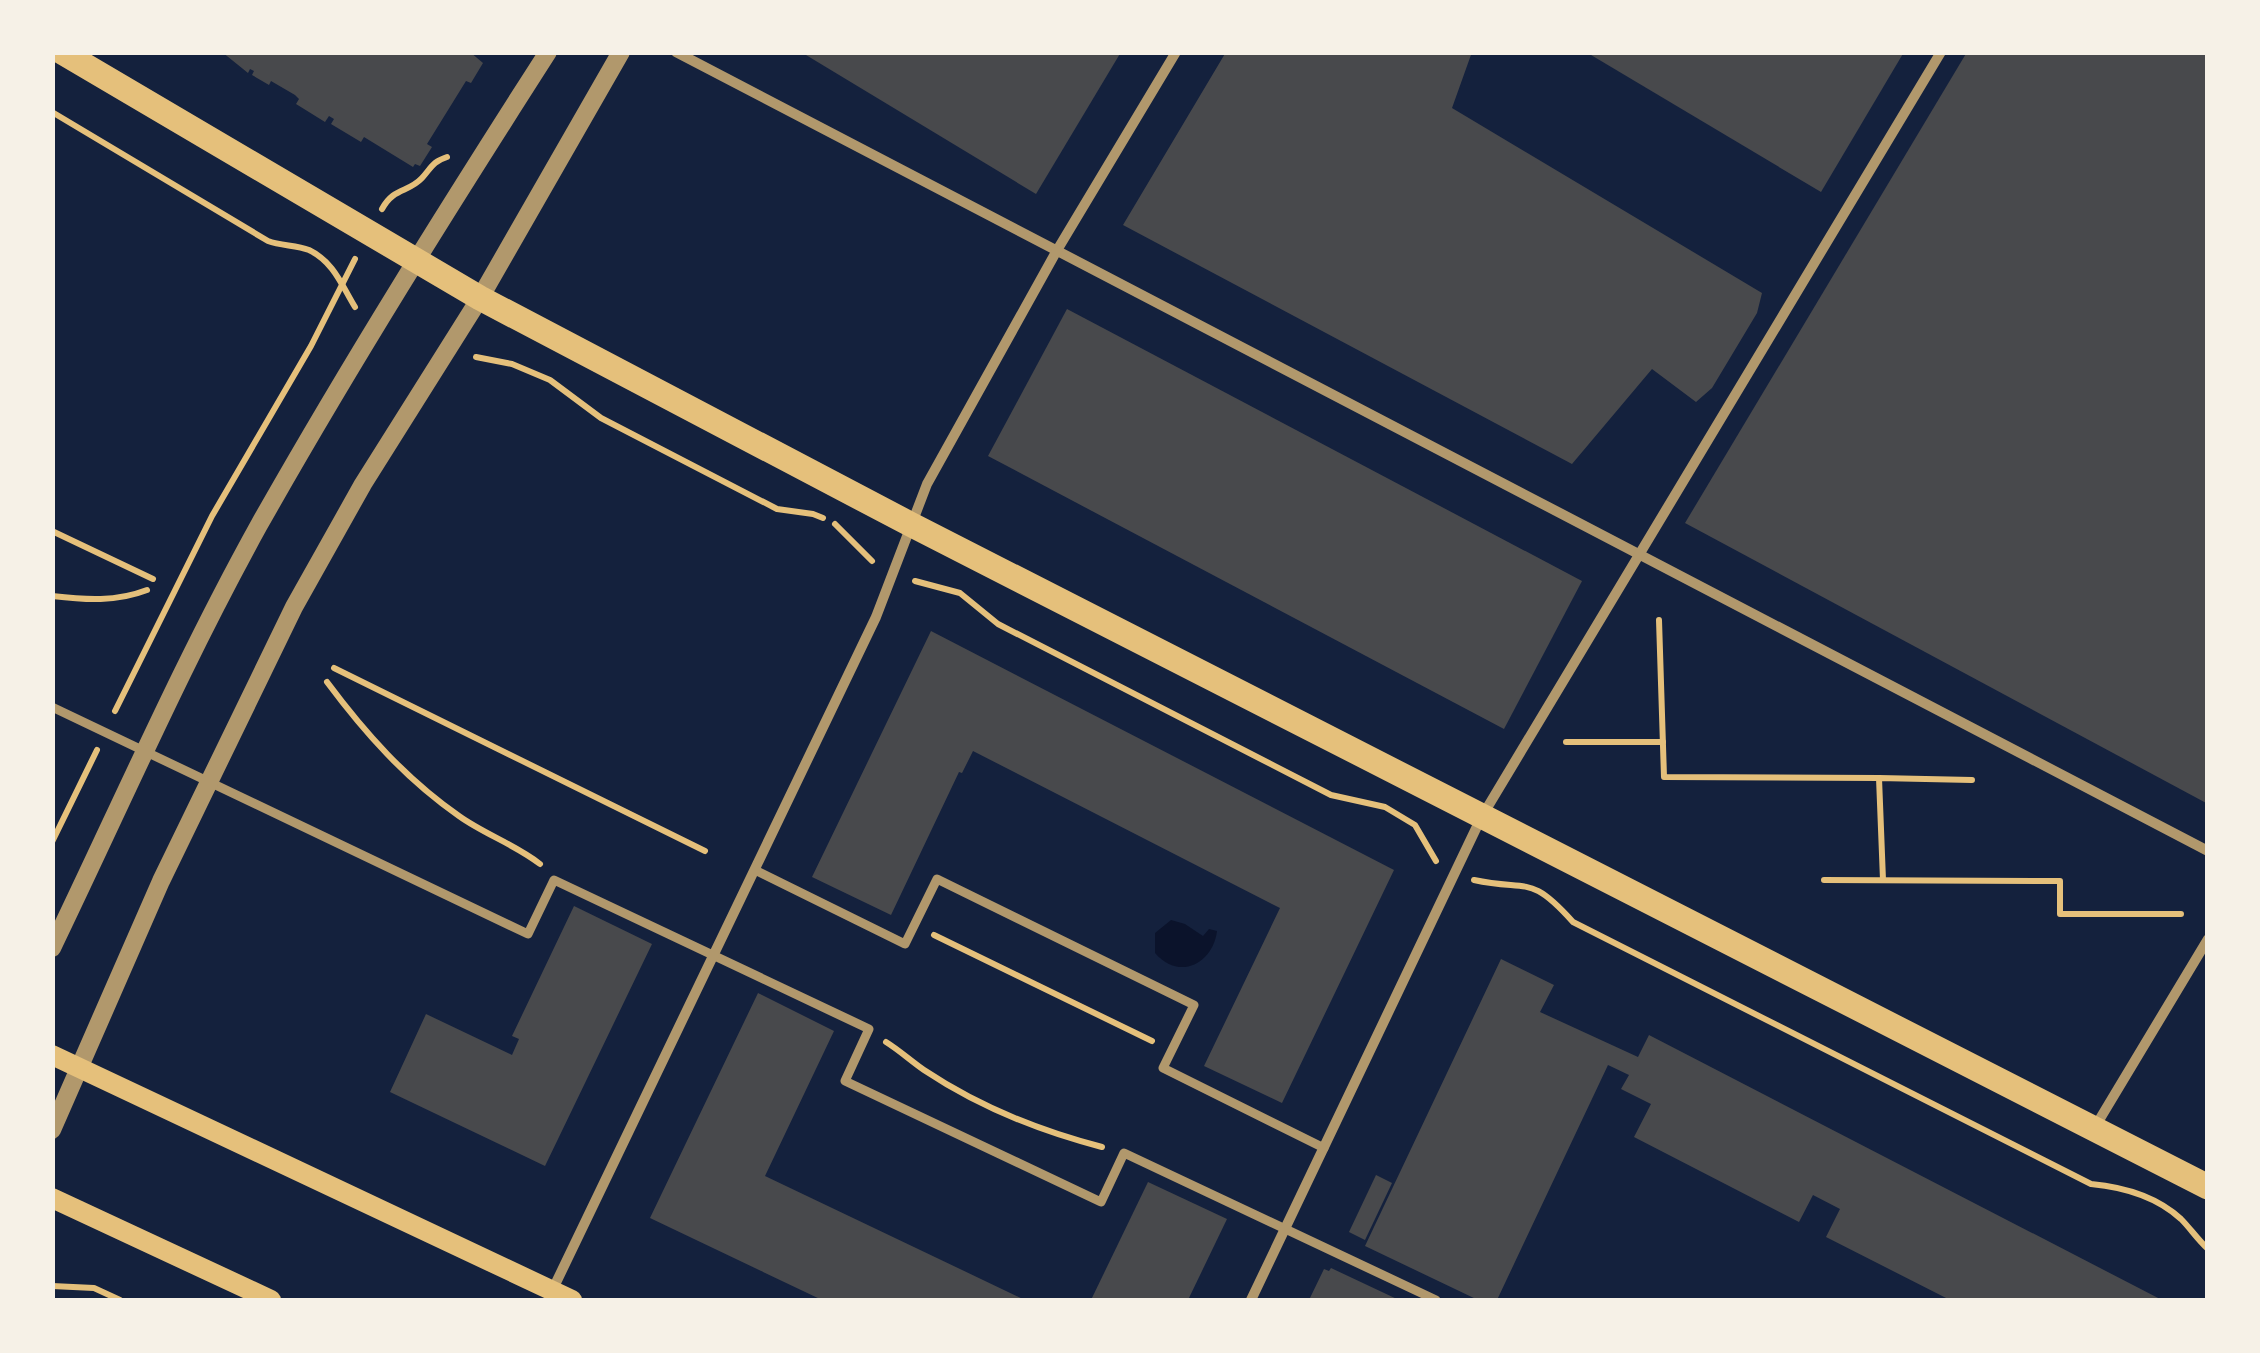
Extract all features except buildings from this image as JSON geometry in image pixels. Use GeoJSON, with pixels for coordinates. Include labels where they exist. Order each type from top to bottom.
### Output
{"type":"FeatureCollection","features":[{"type":"Feature","properties":{"kind":"main road"},"geometry":{"type":"LineString","coordinates":[[62,52],[480,298],[1481,818],[2208,1187]]}},
{"type":"Feature","properties":{"kind":"main road"},"geometry":{"type":"LineString","coordinates":[[52,1055],[562,1296]]}},
{"type":"Feature","properties":{"kind":"main road"},"geometry":{"type":"LineString","coordinates":[[52,1198],[271,1300]]}},
{"type":"Feature","properties":{"kind":"street"},"geometry":{"type":"LineString","coordinates":[[52,948],[259,526],[414,261],[548,52]]}},
{"type":"Feature","properties":{"kind":"street"},"geometry":{"type":"LineString","coordinates":[[52,1130],[208,782],[320,560],[480,298],[621,52]]}},
{"type":"Feature","properties":{"kind":"street"},"geometry":{"type":"LineString","coordinates":[[676,52],[2208,850]]}},
{"type":"Feature","properties":{"kind":"street"},"geometry":{"type":"LineString","coordinates":[[562,1296],[713,956],[876,616],[927,484],[1056,252],[1176,52]]}},
{"type":"Feature","properties":{"kind":"street"},"geometry":{"type":"LineString","coordinates":[[1251,1300],[1481,818],[1941,52]]}},
{"type":"Feature","properties":{"kind":"street"},"geometry":{"type":"LineString","coordinates":[[52,707],[528,934],[554,880],[869,1029],[845,1082],[1101,1202],[1124,1153],[1436,1300]]}},
{"type":"Feature","properties":{"kind":"street"},"geometry":{"type":"LineString","coordinates":[[755,870],[905,944],[938,879],[1194,1005],[1163,1068],[1324,1148]]}},
{"type":"Feature","properties":{"kind":"street"},"geometry":{"type":"LineString","coordinates":[[2094,1129],[2208,939]]}},
{"type":"Feature","properties":{"kind":"path"},"geometry":{"type":"LineString","coordinates":[[52,112],[268,241],[308,250],[343,282],[356,308],[378,322]]}},
{"type":"Feature","properties":{"kind":"path"},"geometry":{"type":"LineString","coordinates":[[52,842],[212,516],[312,346],[390,195],[420,181],[434,161],[454,151]]}},
{"type":"Feature","properties":{"kind":"path"},"geometry":{"type":"LineString","coordinates":[[445,350],[512,364],[550,380],[601,418],[777,508],[813,514],[836,524],[872,560],[917,582],[960,593],[998,624],[1332,796],[1386,807],[1415,824],[1438,863],[1477,881],[1526,884],[1538,890],[1573,922],[1659,966],[2091,1184],[2124,1188],[2151,1200],[2179,1217],[2208,1249]]}},
{"type":"Feature","properties":{"kind":"path"},"geometry":{"type":"LineString","coordinates":[[52,531],[152,579]]}},
{"type":"Feature","properties":{"kind":"path"},"geometry":{"type":"LineString","coordinates":[[52,596],[104,600],[126,598],[147,590]]}},
{"type":"Feature","properties":{"kind":"path"},"geometry":{"type":"LineString","coordinates":[[1659,620],[1664,776],[1972,780]]}},
{"type":"Feature","properties":{"kind":"path"},"geometry":{"type":"LineString","coordinates":[[334,668],[705,851]]}},
{"type":"Feature","properties":{"kind":"path"},"geometry":{"type":"LineString","coordinates":[[327,682],[386,754],[419,786],[460,817],[536,861],[554,880]]}},
{"type":"Feature","properties":{"kind":"path"},"geometry":{"type":"LineString","coordinates":[[1566,742],[1663,742]]}},
{"type":"Feature","properties":{"kind":"path"},"geometry":{"type":"LineString","coordinates":[[1879,778],[1883,880]]}},
{"type":"Feature","properties":{"kind":"path"},"geometry":{"type":"LineString","coordinates":[[1824,880],[2060,881],[2060,914],[2181,914]]}},
{"type":"Feature","properties":{"kind":"path"},"geometry":{"type":"LineString","coordinates":[[915,926],[1172,1050]]}},
{"type":"Feature","properties":{"kind":"path"},"geometry":{"type":"LineString","coordinates":[[869,1029],[923,1069],[988,1105],[1060,1135],[1124,1153]]}},
{"type":"Feature","properties":{"kind":"path"},"geometry":{"type":"LineString","coordinates":[[52,1286],[94,1288],[120,1300]]}},
{"type":"Feature","properties":{"kind":"water"},"geometry":{"type":"Polygon","coordinates":[[[1171,920],[1203,936],[1209,929],[1217,931],[1202,960],[1194,965],[1174,966],[1155,953],[1155,933],[1171,920]]]}}]}
